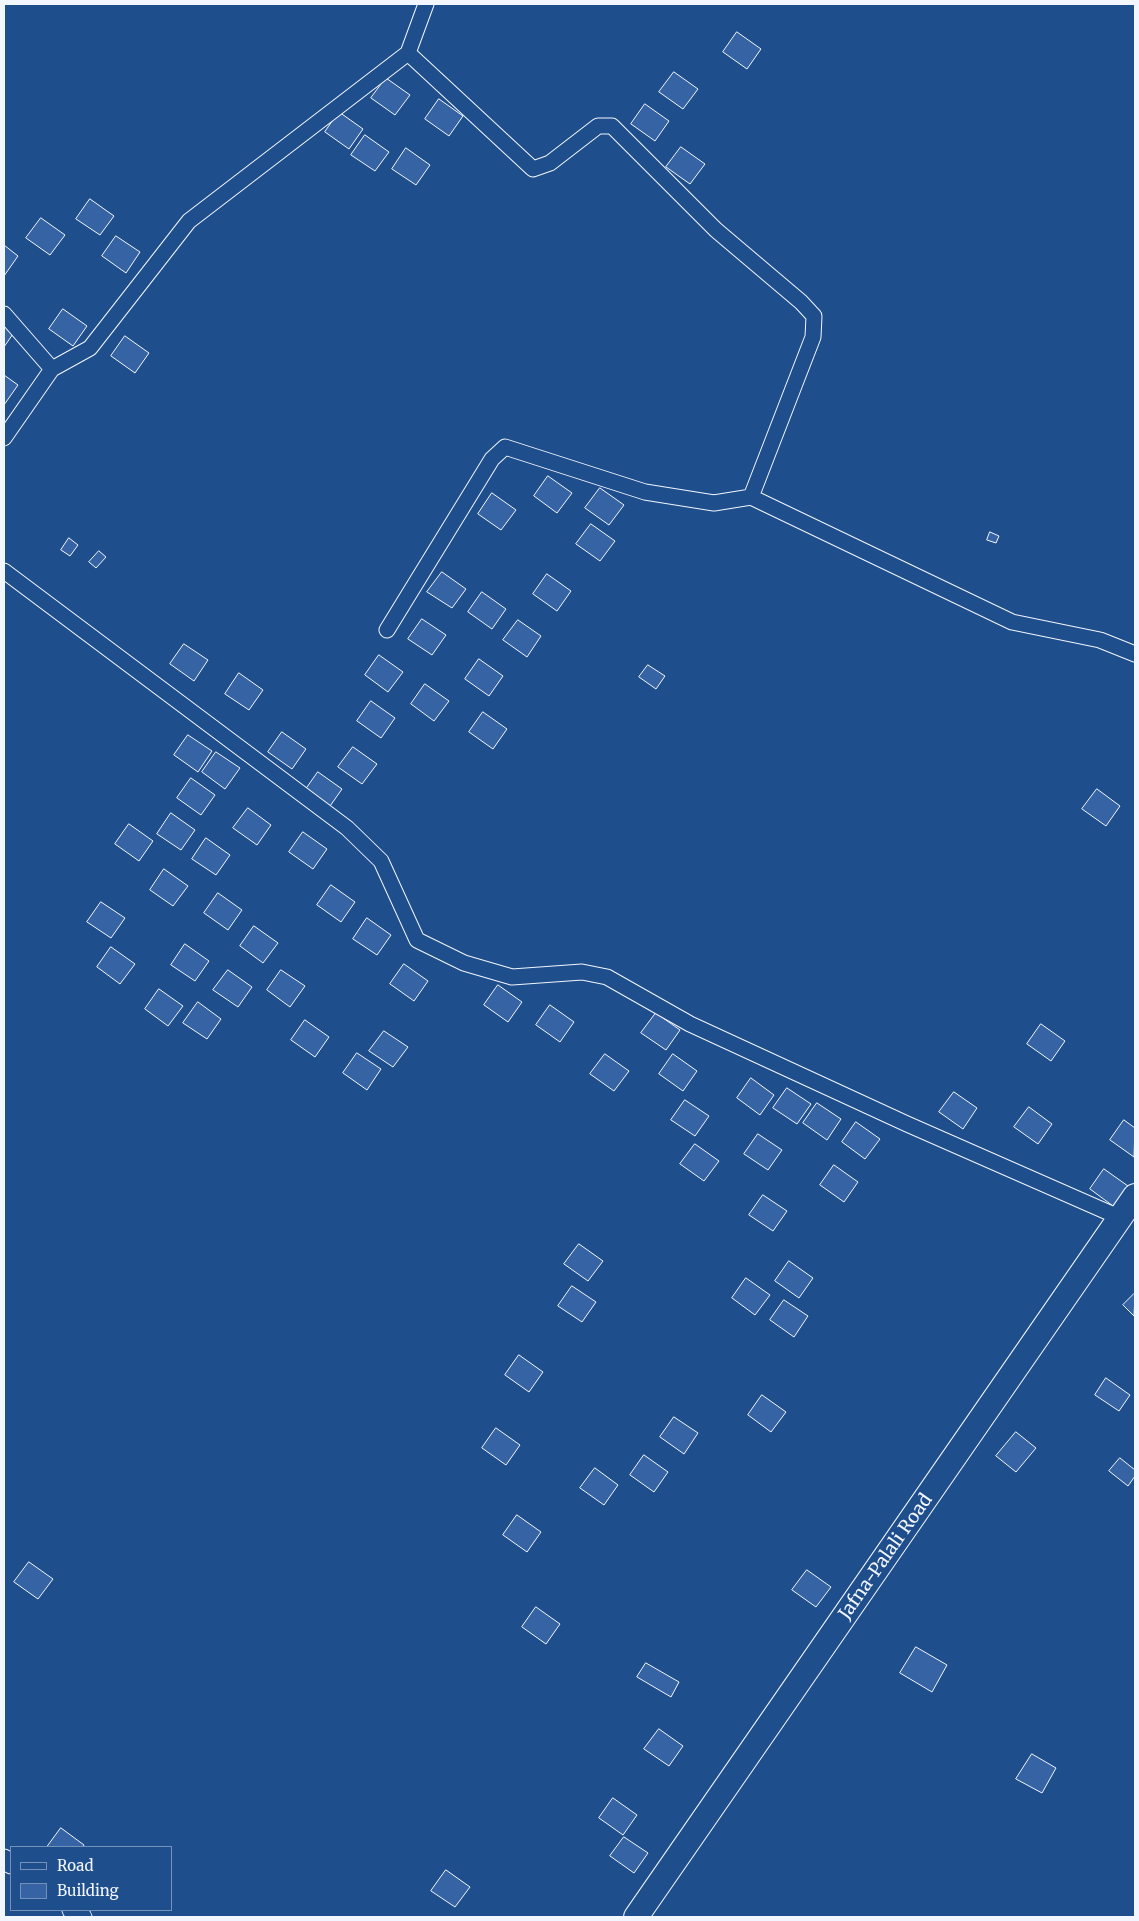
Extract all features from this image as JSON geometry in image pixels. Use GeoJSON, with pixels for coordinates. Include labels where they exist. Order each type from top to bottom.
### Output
{"type":"FeatureCollection","features":[{"type":"Feature","properties":{"kind":"main road","name":"Jafna-Palali Road"},"geometry":{"type":"LineString","coordinates":[[636,1917],[1135,1196]]}},
{"type":"Feature","properties":{"kind":"street"},"geometry":{"type":"LineString","coordinates":[[4,438],[52,370],[90,348],[189,221],[408,53],[426,4]]}},
{"type":"Feature","properties":{"kind":"street"},"geometry":{"type":"LineString","coordinates":[[408,53],[533,168],[550,162],[598,126],[612,126],[716,230],[801,302],[814,316],[813,337],[751,497]]}},
{"type":"Feature","properties":{"kind":"street"},"geometry":{"type":"LineString","coordinates":[[4,314],[52,370]]}},
{"type":"Feature","properties":{"kind":"street"},"geometry":{"type":"LineString","coordinates":[[387,630],[492,459],[505,447],[645,492],[714,502],[751,497],[1012,622],[1100,640],[1135,654]]}},
{"type":"Feature","properties":{"kind":"street"},"geometry":{"type":"LineString","coordinates":[[4,571],[347,828],[381,861],[417,940],[464,963],[512,977],[582,972],[608,977],[690,1024],[916,1128],[1120,1218]]}},
{"type":"Feature","properties":{"kind":"building"},"geometry":{"type":"Polygon","coordinates":[[[737,32],[761,49],[747,69],[723,52],[737,32]]]}},
{"type":"Feature","properties":{"kind":"building"},"geometry":{"type":"Polygon","coordinates":[[[674,72],[698,89],[683,109],[659,92],[674,72]]]}},
{"type":"Feature","properties":{"kind":"building"},"geometry":{"type":"Polygon","coordinates":[[[386,78],[410,95],[395,115],[371,98],[386,78]]]}},
{"type":"Feature","properties":{"kind":"building"},"geometry":{"type":"Polygon","coordinates":[[[439,99],[463,116],[449,136],[425,119],[439,99]]]}},
{"type":"Feature","properties":{"kind":"building"},"geometry":{"type":"Polygon","coordinates":[[[645,104],[669,121],[655,141],[631,124],[645,104]]]}},
{"type":"Feature","properties":{"kind":"building"},"geometry":{"type":"Polygon","coordinates":[[[339,112],[363,129],[349,149],[325,132],[339,112]]]}},
{"type":"Feature","properties":{"kind":"building"},"geometry":{"type":"Polygon","coordinates":[[[365,135],[389,152],[375,171],[351,155],[365,135]]]}},
{"type":"Feature","properties":{"kind":"building"},"geometry":{"type":"Polygon","coordinates":[[[681,147],[705,164],[690,184],[666,167],[681,147]]]}},
{"type":"Feature","properties":{"kind":"building"},"geometry":{"type":"Polygon","coordinates":[[[406,148],[430,165],[416,185],[392,169],[406,148]]]}},
{"type":"Feature","properties":{"kind":"building"},"geometry":{"type":"Polygon","coordinates":[[[90,199],[114,216],[100,235],[76,219],[90,199]]]}},
{"type":"Feature","properties":{"kind":"building"},"geometry":{"type":"Polygon","coordinates":[[[41,218],[65,235],[50,255],[26,238],[41,218]]]}},
{"type":"Feature","properties":{"kind":"building"},"geometry":{"type":"Polygon","coordinates":[[[116,236],[140,252],[126,273],[102,256],[116,236]]]}},
{"type":"Feature","properties":{"kind":"building"},"geometry":{"type":"Polygon","coordinates":[[[4,245],[18,256],[4,276],[4,245]]]}},
{"type":"Feature","properties":{"kind":"building"},"geometry":{"type":"Polygon","coordinates":[[[63,309],[87,326],[73,346],[49,329],[63,309]]]}},
{"type":"Feature","properties":{"kind":"building"},"geometry":{"type":"Polygon","coordinates":[[[4,323],[15,331],[4,347],[4,323]]]}},
{"type":"Feature","properties":{"kind":"building"},"geometry":{"type":"Polygon","coordinates":[[[125,336],[149,353],[135,373],[111,356],[125,336]]]}},
{"type":"Feature","properties":{"kind":"building"},"geometry":{"type":"Polygon","coordinates":[[[4,375],[18,385],[4,405],[4,375]]]}},
{"type":"Feature","properties":{"kind":"building"},"geometry":{"type":"Polygon","coordinates":[[[548,476],[572,493],[557,513],[534,496],[548,476]]]}},
{"type":"Feature","properties":{"kind":"building"},"geometry":{"type":"Polygon","coordinates":[[[600,488],[624,505],[609,525],[585,508],[600,488]]]}},
{"type":"Feature","properties":{"kind":"building"},"geometry":{"type":"Polygon","coordinates":[[[492,493],[516,510],[501,530],[478,514],[492,493]]]}},
{"type":"Feature","properties":{"kind":"building"},"geometry":{"type":"Polygon","coordinates":[[[591,524],[615,541],[600,561],[576,544],[591,524]]]}},
{"type":"Feature","properties":{"kind":"building"},"geometry":{"type":"Polygon","coordinates":[[[990,532],[999,536],[996,543],[987,540],[990,532]]]}},
{"type":"Feature","properties":{"kind":"building"},"geometry":{"type":"Polygon","coordinates":[[[69,538],[78,545],[70,556],[61,550],[69,538]]]}},
{"type":"Feature","properties":{"kind":"building"},"geometry":{"type":"Polygon","coordinates":[[[99,551],[106,557],[96,568],[89,562],[99,551]]]}},
{"type":"Feature","properties":{"kind":"building"},"geometry":{"type":"Polygon","coordinates":[[[442,572],[466,589],[452,608],[427,592],[442,572]]]}},
{"type":"Feature","properties":{"kind":"building"},"geometry":{"type":"Polygon","coordinates":[[[547,574],[571,591],[557,611],[533,594],[547,574]]]}},
{"type":"Feature","properties":{"kind":"building"},"geometry":{"type":"Polygon","coordinates":[[[482,592],[506,609],[492,629],[468,612],[482,592]]]}},
{"type":"Feature","properties":{"kind":"building"},"geometry":{"type":"Polygon","coordinates":[[[422,619],[446,635],[432,655],[408,639],[422,619]]]}},
{"type":"Feature","properties":{"kind":"building"},"geometry":{"type":"Polygon","coordinates":[[[518,620],[541,636],[527,657],[503,640],[518,620]]]}},
{"type":"Feature","properties":{"kind":"building"},"geometry":{"type":"Polygon","coordinates":[[[184,644],[208,660],[194,681],[170,664],[184,644]]]}},
{"type":"Feature","properties":{"kind":"building"},"geometry":{"type":"Polygon","coordinates":[[[379,655],[403,672],[388,692],[365,675],[379,655]]]}},
{"type":"Feature","properties":{"kind":"building"},"geometry":{"type":"Polygon","coordinates":[[[479,659],[503,676],[489,696],[465,679],[479,659]]]}},
{"type":"Feature","properties":{"kind":"building"},"geometry":{"type":"Polygon","coordinates":[[[648,665],[665,676],[656,689],[639,677],[648,665]]]}},
{"type":"Feature","properties":{"kind":"building"},"geometry":{"type":"Polygon","coordinates":[[[239,673],[263,690],[249,710],[225,694],[239,673]]]}},
{"type":"Feature","properties":{"kind":"building"},"geometry":{"type":"Polygon","coordinates":[[[425,684],[449,701],[434,721],[411,704],[425,684]]]}},
{"type":"Feature","properties":{"kind":"building"},"geometry":{"type":"Polygon","coordinates":[[[371,701],[395,718],[381,738],[357,721],[371,701]]]}},
{"type":"Feature","properties":{"kind":"building"},"geometry":{"type":"Polygon","coordinates":[[[483,712],[507,729],[493,749],[469,732],[483,712]]]}},
{"type":"Feature","properties":{"kind":"building"},"geometry":{"type":"Polygon","coordinates":[[[282,732],[306,749],[292,769],[268,752],[282,732]]]}},
{"type":"Feature","properties":{"kind":"building"},"geometry":{"type":"Polygon","coordinates":[[[188,735],[212,751],[198,772],[174,755],[188,735]]]}},
{"type":"Feature","properties":{"kind":"building"},"geometry":{"type":"Polygon","coordinates":[[[353,747],[377,764],[362,784],[338,767],[353,747]]]}},
{"type":"Feature","properties":{"kind":"building"},"geometry":{"type":"Polygon","coordinates":[[[216,752],[240,768],[225,789],[202,772],[216,752]]]}},
{"type":"Feature","properties":{"kind":"building"},"geometry":{"type":"Polygon","coordinates":[[[318,772],[342,789],[328,809],[304,792],[318,772]]]}},
{"type":"Feature","properties":{"kind":"building"},"geometry":{"type":"Polygon","coordinates":[[[191,778],[215,795],[201,815],[177,798],[191,778]]]}},
{"type":"Feature","properties":{"kind":"building"},"geometry":{"type":"Polygon","coordinates":[[[1097,789],[1120,806],[1106,826],[1082,809],[1097,789]]]}},
{"type":"Feature","properties":{"kind":"building"},"geometry":{"type":"Polygon","coordinates":[[[248,808],[271,825],[257,845],[233,828],[248,808]]]}},
{"type":"Feature","properties":{"kind":"building"},"geometry":{"type":"Polygon","coordinates":[[[171,813],[195,830],[181,850],[157,834],[171,813]]]}},
{"type":"Feature","properties":{"kind":"building"},"geometry":{"type":"Polygon","coordinates":[[[129,824],[153,841],[139,861],[115,844],[129,824]]]}},
{"type":"Feature","properties":{"kind":"building"},"geometry":{"type":"Polygon","coordinates":[[[303,832],[327,849],[313,869],[289,852],[303,832]]]}},
{"type":"Feature","properties":{"kind":"building"},"geometry":{"type":"Polygon","coordinates":[[[206,838],[230,855],[216,875],[192,859],[206,838]]]}},
{"type":"Feature","properties":{"kind":"building"},"geometry":{"type":"Polygon","coordinates":[[[164,869],[188,886],[173,906],[150,890],[164,869]]]}},
{"type":"Feature","properties":{"kind":"building"},"geometry":{"type":"Polygon","coordinates":[[[331,885],[355,902],[341,922],[317,905],[331,885]]]}},
{"type":"Feature","properties":{"kind":"building"},"geometry":{"type":"Polygon","coordinates":[[[218,893],[242,910],[228,930],[204,913],[218,893]]]}},
{"type":"Feature","properties":{"kind":"building"},"geometry":{"type":"Polygon","coordinates":[[[101,902],[125,918],[111,938],[87,922],[101,902]]]}},
{"type":"Feature","properties":{"kind":"building"},"geometry":{"type":"Polygon","coordinates":[[[367,918],[391,935],[377,955],[353,939],[367,918]]]}},
{"type":"Feature","properties":{"kind":"building"},"geometry":{"type":"Polygon","coordinates":[[[254,926],[278,943],[263,963],[240,946],[254,926]]]}},
{"type":"Feature","properties":{"kind":"building"},"geometry":{"type":"Polygon","coordinates":[[[185,944],[209,961],[195,981],[171,965],[185,944]]]}},
{"type":"Feature","properties":{"kind":"building"},"geometry":{"type":"Polygon","coordinates":[[[111,947],[135,964],[120,984],[97,967],[111,947]]]}},
{"type":"Feature","properties":{"kind":"building"},"geometry":{"type":"Polygon","coordinates":[[[404,964],[428,981],[414,1001],[390,984],[404,964]]]}},
{"type":"Feature","properties":{"kind":"building"},"geometry":{"type":"Polygon","coordinates":[[[228,970],[252,987],[238,1007],[213,990],[228,970]]]}},
{"type":"Feature","properties":{"kind":"building"},"geometry":{"type":"Polygon","coordinates":[[[281,970],[305,986],[290,1007],[267,990],[281,970]]]}},
{"type":"Feature","properties":{"kind":"building"},"geometry":{"type":"Polygon","coordinates":[[[498,985],[522,1002],[508,1022],[484,1005],[498,985]]]}},
{"type":"Feature","properties":{"kind":"building"},"geometry":{"type":"Polygon","coordinates":[[[159,989],[183,1006],[168,1026],[145,1009],[159,989]]]}},
{"type":"Feature","properties":{"kind":"building"},"geometry":{"type":"Polygon","coordinates":[[[198,1002],[221,1019],[207,1039],[183,1023],[198,1002]]]}},
{"type":"Feature","properties":{"kind":"building"},"geometry":{"type":"Polygon","coordinates":[[[550,1005],[574,1022],[560,1042],[536,1025],[550,1005]]]}},
{"type":"Feature","properties":{"kind":"building"},"geometry":{"type":"Polygon","coordinates":[[[656,1013],[680,1030],[666,1050],[641,1033],[656,1013]]]}},
{"type":"Feature","properties":{"kind":"building"},"geometry":{"type":"Polygon","coordinates":[[[305,1020],[329,1037],[315,1057],[291,1040],[305,1020]]]}},
{"type":"Feature","properties":{"kind":"building"},"geometry":{"type":"Polygon","coordinates":[[[1041,1024],[1065,1041],[1051,1061],[1027,1044],[1041,1024]]]}},
{"type":"Feature","properties":{"kind":"building"},"geometry":{"type":"Polygon","coordinates":[[[384,1031],[408,1047],[393,1067],[369,1051],[384,1031]]]}},
{"type":"Feature","properties":{"kind":"building"},"geometry":{"type":"Polygon","coordinates":[[[357,1053],[381,1069],[367,1090],[343,1073],[357,1053]]]}},
{"type":"Feature","properties":{"kind":"building"},"geometry":{"type":"Polygon","coordinates":[[[605,1054],[629,1071],[614,1091],[590,1074],[605,1054]]]}},
{"type":"Feature","properties":{"kind":"building"},"geometry":{"type":"Polygon","coordinates":[[[673,1054],[697,1071],[683,1091],[659,1074],[673,1054]]]}},
{"type":"Feature","properties":{"kind":"building"},"geometry":{"type":"Polygon","coordinates":[[[751,1078],[774,1095],[760,1115],[737,1098],[751,1078]]]}},
{"type":"Feature","properties":{"kind":"building"},"geometry":{"type":"Polygon","coordinates":[[[787,1088],[811,1104],[797,1124],[773,1108],[787,1088]]]}},
{"type":"Feature","properties":{"kind":"building"},"geometry":{"type":"Polygon","coordinates":[[[954,1092],[977,1108],[963,1129],[939,1112],[954,1092]]]}},
{"type":"Feature","properties":{"kind":"building"},"geometry":{"type":"Polygon","coordinates":[[[685,1100],[709,1116],[695,1136],[671,1120],[685,1100]]]}},
{"type":"Feature","properties":{"kind":"building"},"geometry":{"type":"Polygon","coordinates":[[[817,1103],[841,1119],[827,1140],[803,1123],[817,1103]]]}},
{"type":"Feature","properties":{"kind":"building"},"geometry":{"type":"Polygon","coordinates":[[[1029,1107],[1052,1124],[1038,1144],[1014,1127],[1029,1107]]]}},
{"type":"Feature","properties":{"kind":"building"},"geometry":{"type":"Polygon","coordinates":[[[1124,1120],[1135,1128],[1134,1157],[1110,1140],[1124,1120]]]}},
{"type":"Feature","properties":{"kind":"building"},"geometry":{"type":"Polygon","coordinates":[[[856,1122],[880,1139],[865,1159],[842,1142],[856,1122]]]}},
{"type":"Feature","properties":{"kind":"building"},"geometry":{"type":"Polygon","coordinates":[[[758,1134],[782,1150],[768,1170],[744,1154],[758,1134]]]}},
{"type":"Feature","properties":{"kind":"building"},"geometry":{"type":"Polygon","coordinates":[[[695,1144],[719,1161],[704,1181],[680,1164],[695,1144]]]}},
{"type":"Feature","properties":{"kind":"building"},"geometry":{"type":"Polygon","coordinates":[[[834,1165],[858,1182],[844,1202],[820,1185],[834,1165]]]}},
{"type":"Feature","properties":{"kind":"building"},"geometry":{"type":"Polygon","coordinates":[[[1104,1169],[1128,1186],[1113,1206],[1090,1189],[1104,1169]]]}},
{"type":"Feature","properties":{"kind":"building"},"geometry":{"type":"Polygon","coordinates":[[[763,1195],[787,1211],[773,1231],[749,1215],[763,1195]]]}},
{"type":"Feature","properties":{"kind":"building"},"geometry":{"type":"Polygon","coordinates":[[[579,1244],[603,1261],[588,1281],[564,1264],[579,1244]]]}},
{"type":"Feature","properties":{"kind":"building"},"geometry":{"type":"Polygon","coordinates":[[[789,1261],[813,1278],[799,1298],[775,1281],[789,1261]]]}},
{"type":"Feature","properties":{"kind":"building"},"geometry":{"type":"Polygon","coordinates":[[[746,1278],[770,1295],[755,1315],[732,1298],[746,1278]]]}},
{"type":"Feature","properties":{"kind":"building"},"geometry":{"type":"Polygon","coordinates":[[[572,1286],[596,1302],[582,1322],[558,1306],[572,1286]]]}},
{"type":"Feature","properties":{"kind":"building"},"geometry":{"type":"Polygon","coordinates":[[[1135,1295],[1134,1316],[1123,1305],[1135,1295]]]}},
{"type":"Feature","properties":{"kind":"building"},"geometry":{"type":"Polygon","coordinates":[[[784,1300],[808,1316],[794,1337],[770,1320],[784,1300]]]}},
{"type":"Feature","properties":{"kind":"building"},"geometry":{"type":"Polygon","coordinates":[[[519,1355],[543,1372],[529,1392],[505,1375],[519,1355]]]}},
{"type":"Feature","properties":{"kind":"building"},"geometry":{"type":"Polygon","coordinates":[[[1106,1378],[1130,1395],[1119,1411],[1095,1395],[1106,1378]]]}},
{"type":"Feature","properties":{"kind":"building"},"geometry":{"type":"Polygon","coordinates":[[[762,1395],[786,1412],[771,1432],[748,1415],[762,1395]]]}},
{"type":"Feature","properties":{"kind":"building"},"geometry":{"type":"Polygon","coordinates":[[[674,1417],[698,1433],[684,1454],[660,1437],[674,1417]]]}},
{"type":"Feature","properties":{"kind":"building"},"geometry":{"type":"Polygon","coordinates":[[[496,1428],[520,1445],[506,1465],[482,1448],[496,1428]]]}},
{"type":"Feature","properties":{"kind":"building"},"geometry":{"type":"Polygon","coordinates":[[[1016,1432],[1036,1448],[1016,1472],[996,1456],[1016,1432]]]}},
{"type":"Feature","properties":{"kind":"building"},"geometry":{"type":"Polygon","coordinates":[[[644,1455],[668,1472],[654,1492],[630,1475],[644,1455]]]}},
{"type":"Feature","properties":{"kind":"building"},"geometry":{"type":"Polygon","coordinates":[[[1120,1458],[1135,1470],[1135,1476],[1128,1486],[1109,1471],[1120,1458]]]}},
{"type":"Feature","properties":{"kind":"building"},"geometry":{"type":"Polygon","coordinates":[[[595,1468],[618,1485],[604,1505],[580,1488],[595,1468]]]}},
{"type":"Feature","properties":{"kind":"building"},"geometry":{"type":"Polygon","coordinates":[[[517,1515],[541,1532],[527,1552],[503,1535],[517,1515]]]}},
{"type":"Feature","properties":{"kind":"building"},"geometry":{"type":"Polygon","coordinates":[[[29,1562],[53,1579],[38,1599],[14,1582],[29,1562]]]}},
{"type":"Feature","properties":{"kind":"building"},"geometry":{"type":"Polygon","coordinates":[[[807,1570],[831,1587],[816,1607],[792,1590],[807,1570]]]}},
{"type":"Feature","properties":{"kind":"building"},"geometry":{"type":"Polygon","coordinates":[[[536,1607],[560,1624],[546,1644],[522,1627],[536,1607]]]}},
{"type":"Feature","properties":{"kind":"building"},"geometry":{"type":"Polygon","coordinates":[[[916,1647],[947,1665],[932,1692],[900,1673],[916,1647]]]}},
{"type":"Feature","properties":{"kind":"building"},"geometry":{"type":"Polygon","coordinates":[[[646,1663],[679,1682],[671,1697],[637,1677],[646,1663]]]}},
{"type":"Feature","properties":{"kind":"building"},"geometry":{"type":"Polygon","coordinates":[[[659,1729],[683,1746],[669,1766],[644,1749],[659,1729]]]}},
{"type":"Feature","properties":{"kind":"building"},"geometry":{"type":"Polygon","coordinates":[[[1032,1754],[1056,1768],[1042,1793],[1016,1779],[1032,1754]]]}},
{"type":"Feature","properties":{"kind":"building"},"geometry":{"type":"Polygon","coordinates":[[[613,1798],[637,1815],[623,1835],[599,1818],[613,1798]]]}},
{"type":"Feature","properties":{"kind":"building"},"geometry":{"type":"Polygon","coordinates":[[[61,1828],[84,1845],[84,1846],[48,1846],[61,1828]]]}},
{"type":"Feature","properties":{"kind":"building"},"geometry":{"type":"Polygon","coordinates":[[[624,1837],[648,1853],[634,1873],[610,1856],[624,1837]]]}},
{"type":"Feature","properties":{"kind":"building"},"geometry":{"type":"Polygon","coordinates":[[[446,1870],[470,1887],[455,1907],[431,1891],[446,1870]]]}}]}
